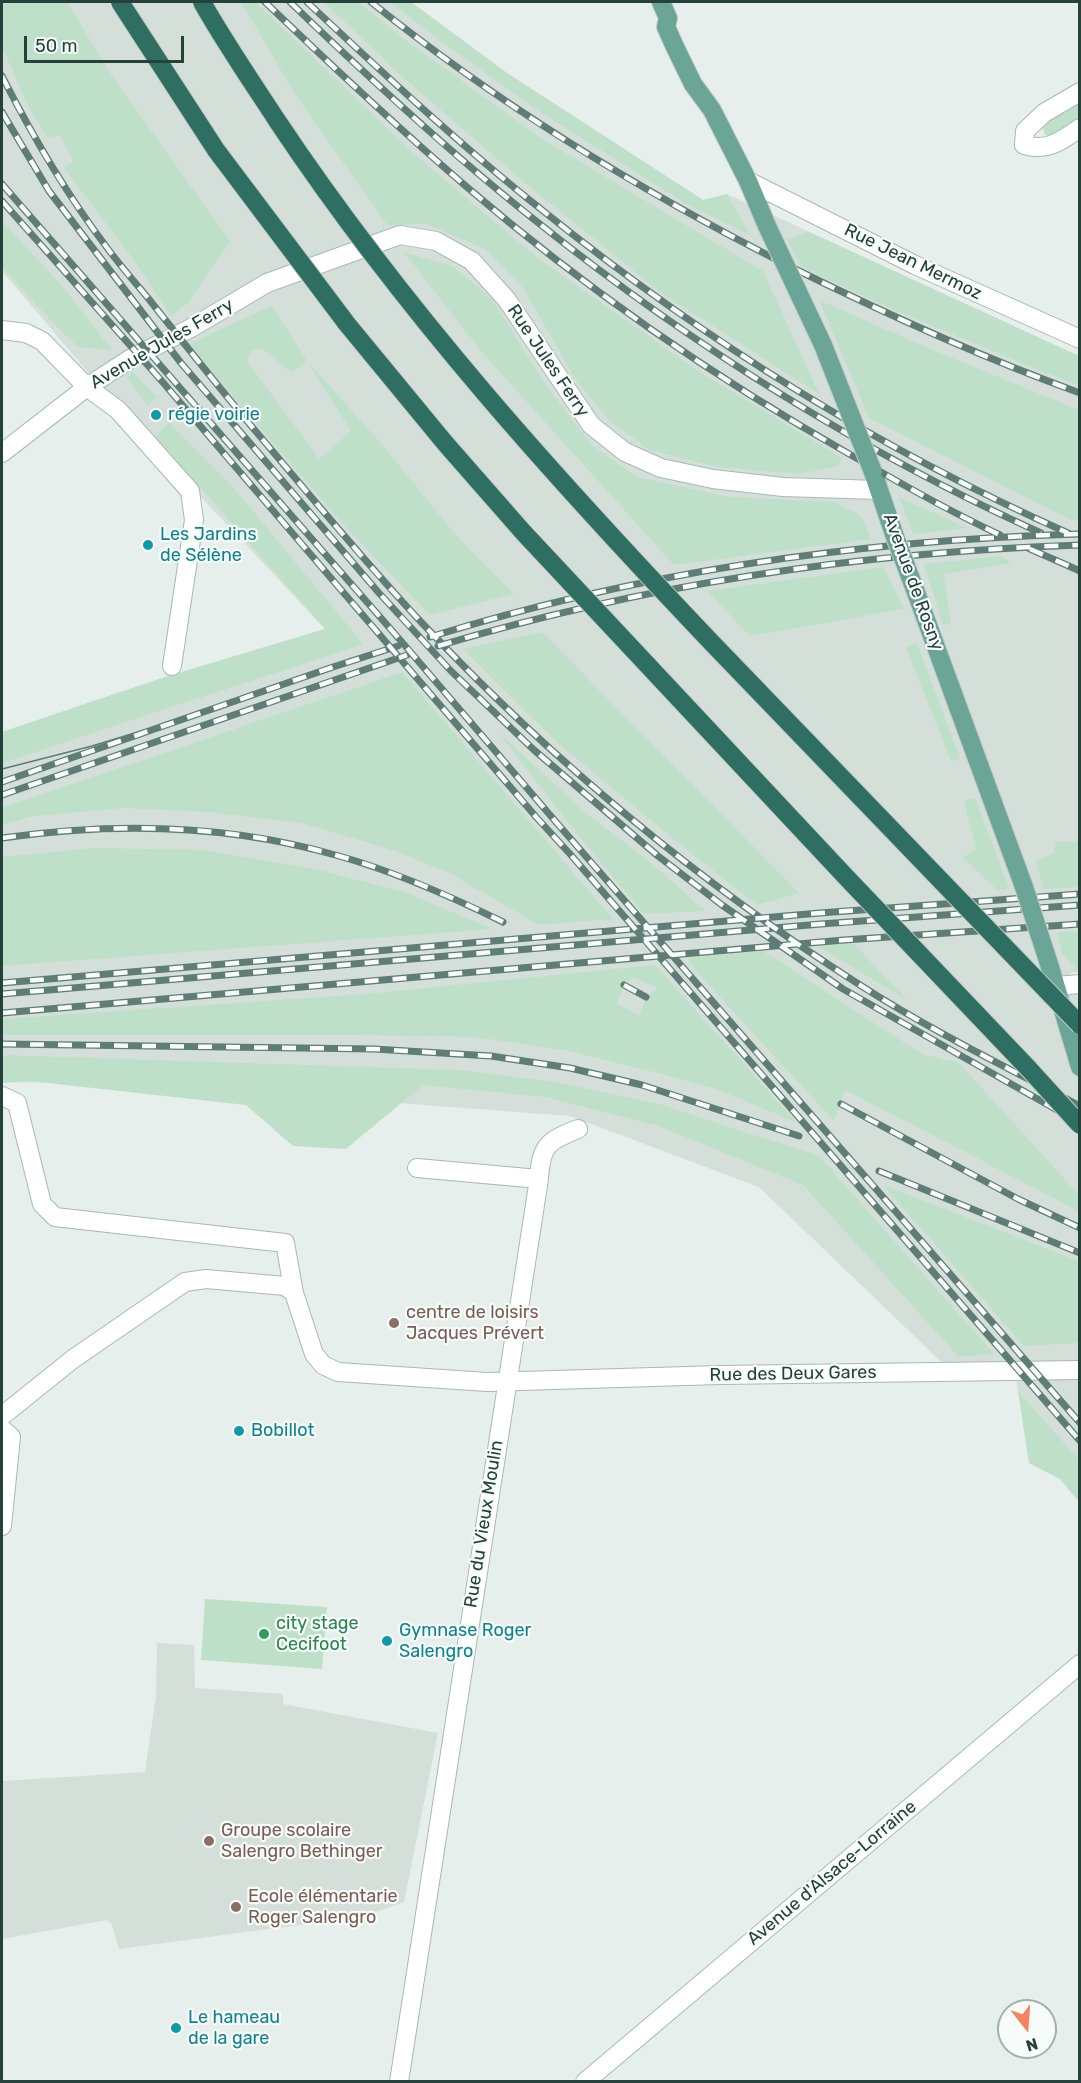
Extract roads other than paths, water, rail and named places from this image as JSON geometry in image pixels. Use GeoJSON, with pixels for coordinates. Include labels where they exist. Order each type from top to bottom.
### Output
{"type":"FeatureCollection","features":[{"type":"Feature","properties":{"kind":"highway"},"geometry":{"type":"LineString","coordinates":[[120,2],[216,150],[347,324],[445,443],[523,532],[1080,1125]]}},
{"type":"Feature","properties":{"kind":"highway"},"geometry":{"type":"LineString","coordinates":[[202,2],[322,187],[434,335],[540,458],[637,565],[1080,1025]]}},
{"type":"Feature","properties":{"kind":"main road","name":"Avenue de Rosny"},"geometry":{"type":"LineString","coordinates":[[664,10],[666,27],[693,84],[712,110],[748,181],[823,345],[873,472],[1024,887],[1080,1067]]}},
{"type":"Feature","properties":{"kind":"street"},"geometry":{"type":"LineString","coordinates":[[1080,92],[1044,113],[1025,130],[1024,145],[1036,149],[1057,143],[1080,128]]}},
{"type":"Feature","properties":{"kind":"street","name":"Rue Jean Mermoz"},"geometry":{"type":"LineString","coordinates":[[748,181],[915,265],[1080,339]]}},
{"type":"Feature","properties":{"kind":"street","name":"Rue Jules Ferry"},"geometry":{"type":"LineString","coordinates":[[267,283],[400,235],[436,241],[472,261],[507,300],[591,425],[625,452],[661,468],[713,480],[783,487],[879,490]]}},
{"type":"Feature","properties":{"kind":"street","name":"Avenue Jules Ferry"},"geometry":{"type":"LineString","coordinates":[[2,453],[87,387],[130,359],[191,328],[267,283]]}},
{"type":"Feature","properties":{"kind":"street"},"geometry":{"type":"LineString","coordinates":[[2,330],[26,333],[42,341],[87,387],[118,410],[189,491],[194,520],[172,666]]}},
{"type":"Feature","properties":{"kind":"street"},"geometry":{"type":"LineString","coordinates":[[1056,986],[1080,984]]}},
{"type":"Feature","properties":{"kind":"street","name":"Rue des Deux Gares"},"geometry":{"type":"LineString","coordinates":[[2,1096],[17,1103],[42,1204],[55,1216],[285,1243],[294,1293],[314,1354],[323,1365],[338,1372],[506,1382],[731,1375],[1080,1370]]}},
{"type":"Feature","properties":{"kind":"street","name":"Rue du Vieux Moulin"},"geometry":{"type":"LineString","coordinates":[[399,2082],[540,1156],[547,1145],[578,1129]]}},
{"type":"Feature","properties":{"kind":"street"},"geometry":{"type":"LineString","coordinates":[[417,1168],[538,1179]]}},
{"type":"Feature","properties":{"kind":"street"},"geometry":{"type":"LineString","coordinates":[[2,1416],[73,1359],[185,1282],[206,1279],[285,1286],[294,1293]]}},
{"type":"Feature","properties":{"kind":"street"},"geometry":{"type":"LineString","coordinates":[[2,1429],[12,1437],[2,1526]]}},
{"type":"Feature","properties":{"kind":"street","name":"Avenue d'Alsace-Lorraine"},"geometry":{"type":"LineString","coordinates":[[585,2082],[1080,1664]]}},
{"type":"Feature","properties":{"kind":"tram line"},"geometry":{"type":"LineString","coordinates":[[2,769],[92,746],[197,714]]}},
{"type":"Feature","properties":{"kind":"railway"},"geometry":{"type":"LineString","coordinates":[[265,2],[468,188],[558,262],[605,297],[701,363],[800,426],[1000,535]]}},
{"type":"Feature","properties":{"kind":"railway"},"geometry":{"type":"LineString","coordinates":[[290,2],[472,169],[595,267],[655,311],[716,353],[843,431],[908,467],[1041,533]]}},
{"type":"Feature","properties":{"kind":"railway"},"geometry":{"type":"LineString","coordinates":[[307,2],[481,160],[542,210],[665,303],[729,347],[861,428],[929,465],[1068,533]]}},
{"type":"Feature","properties":{"kind":"railway"},"geometry":{"type":"LineString","coordinates":[[371,2],[522,112],[574,146],[682,209],[793,268],[899,318],[1006,365],[1080,393]]}},
{"type":"Feature","properties":{"kind":"railway"},"geometry":{"type":"LineString","coordinates":[[2,76],[63,184],[120,265],[240,412],[378,575],[422,623],[523,723],[630,818],[742,905],[801,946],[914,1017],[1080,1106]]}},
{"type":"Feature","properties":{"kind":"railway"},"geometry":{"type":"LineString","coordinates":[[2,112],[49,191],[181,363],[379,593],[451,671],[534,750],[658,856],[722,905],[843,989],[1080,1123]]}},
{"type":"Feature","properties":{"kind":"railway"},"geometry":{"type":"LineString","coordinates":[[2,184],[1080,1423]]}},
{"type":"Feature","properties":{"kind":"railway"},"geometry":{"type":"LineString","coordinates":[[2,201],[160,379],[537,818],[1080,1441]]}},
{"type":"Feature","properties":{"kind":"railway"},"geometry":{"type":"LineString","coordinates":[[430,637],[589,594],[751,563],[915,543],[1080,534]]}},
{"type":"Feature","properties":{"kind":"railway"},"geometry":{"type":"LineString","coordinates":[[438,646],[596,605],[756,575],[917,555],[1080,545]]}},
{"type":"Feature","properties":{"kind":"railway"},"geometry":{"type":"LineString","coordinates":[[1030,549],[1080,571]]}},
{"type":"Feature","properties":{"kind":"railway"},"geometry":{"type":"LineString","coordinates":[[2,782],[398,646]]}},
{"type":"Feature","properties":{"kind":"railway"},"geometry":{"type":"LineString","coordinates":[[2,795],[407,655]]}},
{"type":"Feature","properties":{"kind":"railway"},"geometry":{"type":"LineString","coordinates":[[2,838],[129,828],[214,832],[256,837],[298,845],[381,869],[503,922]]}},
{"type":"Feature","properties":{"kind":"railway"},"geometry":{"type":"LineString","coordinates":[[2,983],[820,913],[1080,894]]}},
{"type":"Feature","properties":{"kind":"railway"},"geometry":{"type":"LineString","coordinates":[[2,994],[821,924],[1080,905]]}},
{"type":"Feature","properties":{"kind":"railway"},"geometry":{"type":"LineString","coordinates":[[2,1013],[844,940],[1080,924]]}},
{"type":"Feature","properties":{"kind":"railway"},"geometry":{"type":"LineString","coordinates":[[624,985],[646,997]]}},
{"type":"Feature","properties":{"kind":"railway"},"geometry":{"type":"LineString","coordinates":[[2,1044],[374,1049],[491,1056],[570,1068],[642,1085],[799,1136]]}},
{"type":"Feature","properties":{"kind":"railway"},"geometry":{"type":"LineString","coordinates":[[841,1104],[1018,1199],[1080,1228]]}},
{"type":"Feature","properties":{"kind":"railway"},"geometry":{"type":"LineString","coordinates":[[879,1171],[1080,1253]]}},
{"type":"Feature","properties":{"kind":"place","name":"régie voirie"},"geometry":{"type":"Point","coordinates":[156,415]}},
{"type":"Feature","properties":{"kind":"place","name":"Les Jardins de Sélène"},"geometry":{"type":"Point","coordinates":[148,545]}},
{"type":"Feature","properties":{"kind":"place","name":"centre de loisirs Jacques Prévert"},"geometry":{"type":"Point","coordinates":[394,1323]}},
{"type":"Feature","properties":{"kind":"place","name":"Bobillot"},"geometry":{"type":"Point","coordinates":[239,1431]}},
{"type":"Feature","properties":{"kind":"place","name":"city stage Cecifoot"},"geometry":{"type":"Point","coordinates":[264,1634]}},
{"type":"Feature","properties":{"kind":"place","name":"Gymnase Roger Salengro"},"geometry":{"type":"Point","coordinates":[387,1641]}},
{"type":"Feature","properties":{"kind":"place","name":"Groupe scolaire Salengro Bethinger"},"geometry":{"type":"Point","coordinates":[209,1841]}},
{"type":"Feature","properties":{"kind":"place","name":"Ecole élémentarie Roger Salengro"},"geometry":{"type":"Point","coordinates":[236,1907]}},
{"type":"Feature","properties":{"kind":"place","name":"Le hameau de la gare"},"geometry":{"type":"Point","coordinates":[176,2028]}}]}
